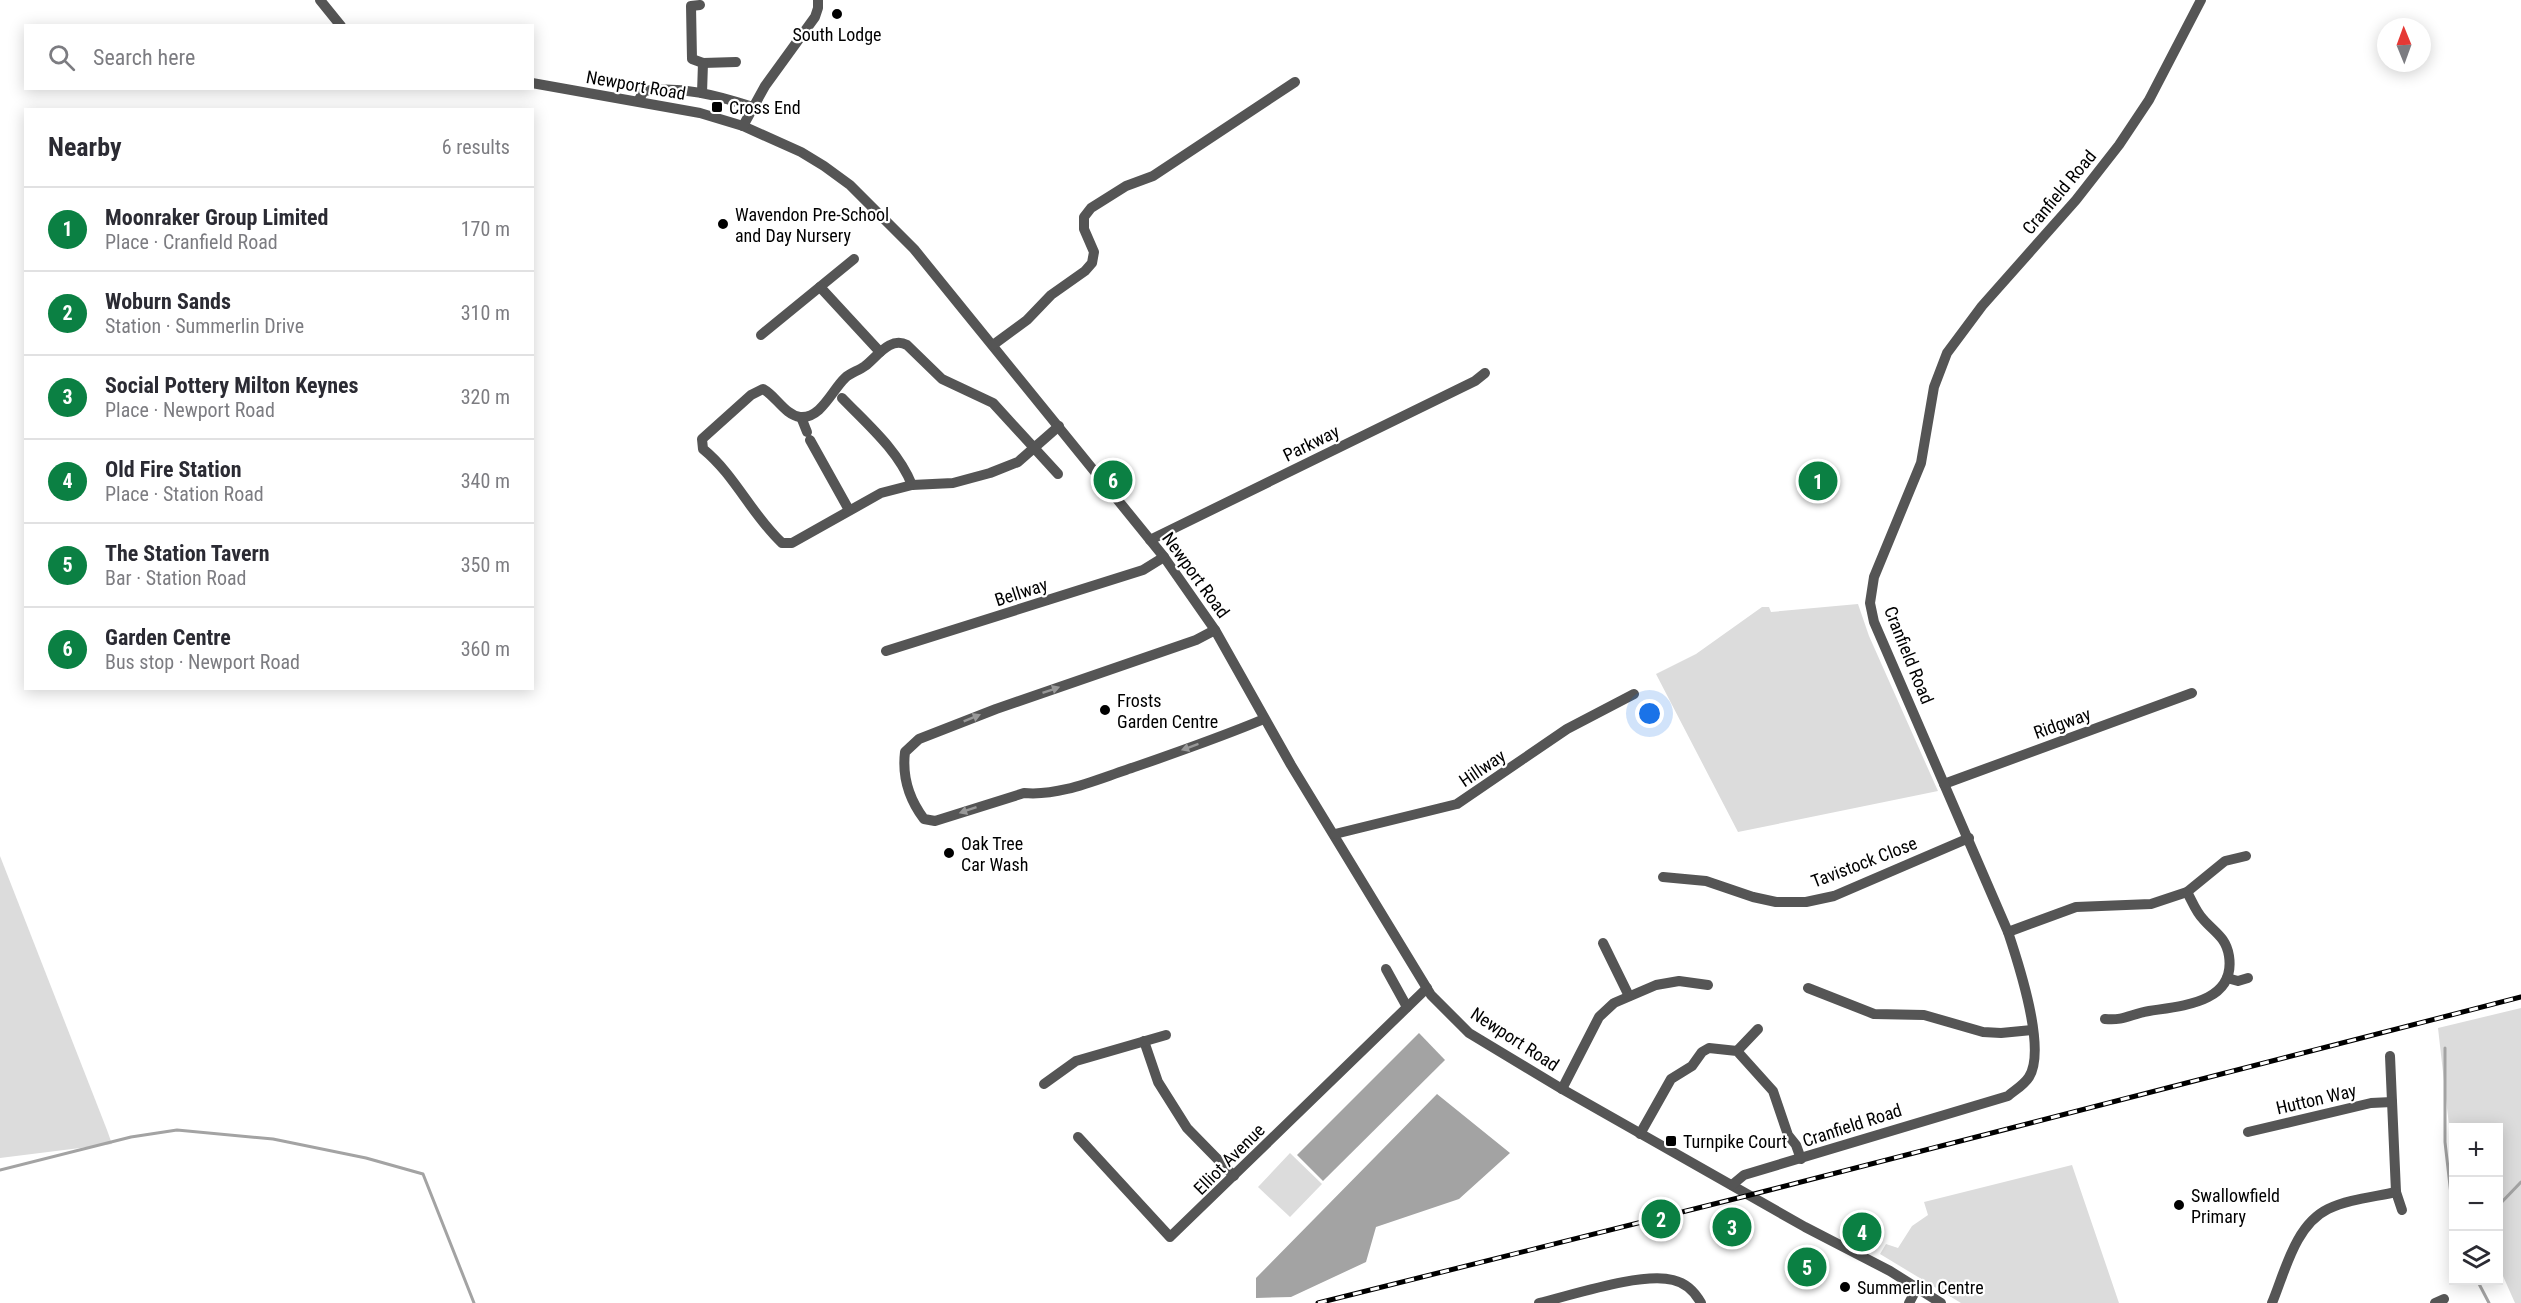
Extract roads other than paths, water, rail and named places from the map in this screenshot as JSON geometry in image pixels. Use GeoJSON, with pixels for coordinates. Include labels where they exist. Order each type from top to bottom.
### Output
{"type":"FeatureCollection","features":[{"type":"Feature","properties":{"kind":"street"},"geometry":{"type":"LineString","coordinates":[[320,0],[339,24]]}},
{"type":"Feature","properties":{"kind":"street"},"geometry":{"type":"LineString","coordinates":[[743,126],[780,62],[815,17],[818,0]]}},
{"type":"Feature","properties":{"kind":"street","name":"Cranfield Road"},"geometry":{"type":"LineString","coordinates":[[1732,1185],[1744,1175],[2008,1095],[2030,1076],[2034,1064],[2025,983],[2008,932],[1969,838],[1874,622],[1870,603],[1872,585],[1877,566],[1921,463],[1936,377],[1947,353],[1982,306],[2076,200],[2119,145],[2153,93],[2201,0]]}},
{"type":"Feature","properties":{"kind":"street"},"geometry":{"type":"LineString","coordinates":[[700,5],[691,6],[692,59],[703,63],[735,62]]}},
{"type":"Feature","properties":{"kind":"street"},"geometry":{"type":"LineString","coordinates":[[702,93],[703,63]]}},
{"type":"Feature","properties":{"kind":"street"},"geometry":{"type":"LineString","coordinates":[[993,345],[1027,320],[1051,295],[1092,263],[1094,252],[1084,229],[1084,217],[1091,208],[1126,186],[1153,176],[1295,82]]}},
{"type":"Feature","properties":{"kind":"street","name":"Newport Road"},"geometry":{"type":"LineString","coordinates":[[534,83],[700,113],[743,126],[801,152],[850,185],[914,249],[1164,557],[1215,630],[1264,719],[1427,988],[1469,1033],[1640,1134],[1805,1227],[1890,1271],[1941,1303]]}},
{"type":"Feature","properties":{"kind":"street"},"geometry":{"type":"LineString","coordinates":[[638,101],[644,91],[669,89],[702,93],[753,106]]}},
{"type":"Feature","properties":{"kind":"street"},"geometry":{"type":"LineString","coordinates":[[761,335],[854,260]]}},
{"type":"Feature","properties":{"kind":"street"},"geometry":{"type":"LineString","coordinates":[[820,287],[880,352]]}},
{"type":"Feature","properties":{"kind":"street"},"geometry":{"type":"LineString","coordinates":[[1058,474],[1035,447],[993,403],[942,379],[905,344],[895,343],[845,378],[814,414],[801,417],[789,412],[764,389],[751,395],[702,439],[703,449],[721,465],[748,505],[782,543],[792,543],[881,493],[912,484],[953,483],[990,473],[1018,462],[1035,447],[1059,426]]}},
{"type":"Feature","properties":{"kind":"street","name":"Parkway"},"geometry":{"type":"LineString","coordinates":[[1150,540],[1475,381],[1485,373]]}},
{"type":"Feature","properties":{"kind":"street"},"geometry":{"type":"LineString","coordinates":[[842,398],[886,444],[900,462],[912,484]]}},
{"type":"Feature","properties":{"kind":"street"},"geometry":{"type":"LineString","coordinates":[[801,417],[808,436],[849,510]]}},
{"type":"Feature","properties":{"kind":"street","name":"Bellway"},"geometry":{"type":"LineString","coordinates":[[886,651],[1143,570],[1164,557]]}},
{"type":"Feature","properties":{"kind":"street"},"geometry":{"type":"LineString","coordinates":[[1215,630],[1196,640],[996,709],[920,738],[905,752],[902,771],[915,807],[924,819],[935,821],[1024,793],[1037,795],[1070,788],[1163,757],[1264,719]]}},
{"type":"Feature","properties":{"kind":"street","name":"Ridgway"},"geometry":{"type":"LineString","coordinates":[[1944,784],[2192,693]]}},
{"type":"Feature","properties":{"kind":"street","name":"Hillway"},"geometry":{"type":"LineString","coordinates":[[1335,834],[1457,804],[1567,729],[1634,694]]}},
{"type":"Feature","properties":{"kind":"street","name":"Tavistock Close"},"geometry":{"type":"LineString","coordinates":[[1663,876],[1706,880],[1753,897],[1776,902],[1806,902],[1834,896],[1969,838]]}},
{"type":"Feature","properties":{"kind":"street"},"geometry":{"type":"LineString","coordinates":[[2008,932],[2076,907],[2151,904],[2187,892],[2225,861],[2246,856]]}},
{"type":"Feature","properties":{"kind":"street"},"geometry":{"type":"LineString","coordinates":[[2105,1018],[2120,1021],[2146,1012],[2191,1005],[2210,997],[2227,978],[2229,957],[2224,939],[2202,919],[2187,892]]}},
{"type":"Feature","properties":{"kind":"street"},"geometry":{"type":"LineString","coordinates":[[1603,943],[1629,996]]}},
{"type":"Feature","properties":{"kind":"street"},"geometry":{"type":"LineString","coordinates":[[1386,969],[1407,1007]]}},
{"type":"Feature","properties":{"kind":"street"},"geometry":{"type":"LineString","coordinates":[[2227,978],[2238,981],[2248,978]]}},
{"type":"Feature","properties":{"kind":"street"},"geometry":{"type":"LineString","coordinates":[[1562,1089],[1599,1017],[1614,1003],[1656,985],[1679,981],[1708,986]]}},
{"type":"Feature","properties":{"kind":"street","name":"Elliot Avenue"},"geometry":{"type":"LineString","coordinates":[[1078,1137],[1170,1237],[1427,988]]}},
{"type":"Feature","properties":{"kind":"street"},"geometry":{"type":"LineString","coordinates":[[1809,988],[1874,1014],[1924,1015],[1983,1032],[2032,1030]]}},
{"type":"Feature","properties":{"kind":"street"},"geometry":{"type":"LineString","coordinates":[[1737,1051],[1758,1029]]}},
{"type":"Feature","properties":{"kind":"street"},"geometry":{"type":"LineString","coordinates":[[1044,1084],[1076,1061],[1166,1035]]}},
{"type":"Feature","properties":{"kind":"street"},"geometry":{"type":"LineString","coordinates":[[1144,1041],[1158,1083],[1186,1128],[1234,1176]]}},
{"type":"Feature","properties":{"kind":"street"},"geometry":{"type":"LineString","coordinates":[[1640,1134],[1671,1079],[1692,1066],[1702,1052],[1709,1048],[1737,1051],[1773,1091],[1788,1135],[1796,1145],[1801,1159]]}},
{"type":"Feature","properties":{"kind":"street"},"geometry":{"type":"LineString","coordinates":[[2390,1056],[2396,1192],[2402,1210]]}},
{"type":"Feature","properties":{"kind":"street","name":"Hutton Way"},"geometry":{"type":"LineString","coordinates":[[2248,1132],[2371,1103],[2392,1102]]}},
{"type":"Feature","properties":{"kind":"street"},"geometry":{"type":"LineString","coordinates":[[2272,1303],[2295,1246],[2304,1230],[2315,1218],[2328,1209],[2396,1192]]}},
{"type":"Feature","properties":{"kind":"street"},"geometry":{"type":"LineString","coordinates":[[1539,1303],[1638,1280],[1659,1278],[1684,1284],[1694,1292],[1701,1303]]}},
{"type":"Feature","properties":{"kind":"street"},"geometry":{"type":"LineString","coordinates":[[1909,1303],[1917,1288]]}},
{"type":"Feature","properties":{"kind":"waterway"},"geometry":{"type":"LineString","coordinates":[[2445,1048],[2445,1142],[2449,1177]]}},
{"type":"Feature","properties":{"kind":"waterway"},"geometry":{"type":"LineString","coordinates":[[0,1170],[131,1137],[177,1130],[273,1139],[366,1158],[423,1174],[474,1303]]}},
{"type":"Feature","properties":{"kind":"waterway"},"geometry":{"type":"LineString","coordinates":[[2503,1201],[2521,1182]]}},
{"type":"Feature","properties":{"kind":"waterway"},"geometry":{"type":"LineString","coordinates":[[2480,1285],[2489,1303]]}},
{"type":"Feature","properties":{"kind":"railway"},"geometry":{"type":"LineString","coordinates":[[1318,1303],[1750,1195],[2521,997]]}},
{"type":"Feature","properties":{"kind":"place","name":"South Lodge"},"geometry":{"type":"Point","coordinates":[837,14]}},
{"type":"Feature","properties":{"kind":"place","name":"Cross End"},"geometry":{"type":"Point","coordinates":[717,107]}},
{"type":"Feature","properties":{"kind":"place","name":"Wavendon Pre-School and Day Nursery"},"geometry":{"type":"Point","coordinates":[723,224]}},
{"type":"Feature","properties":{"kind":"place","name":"Garden Centre"},"geometry":{"type":"Point","coordinates":[1113,480]}},
{"type":"Feature","properties":{"kind":"place","name":"Moonraker Group Limited"},"geometry":{"type":"Point","coordinates":[1818,481]}},
{"type":"Feature","properties":{"kind":"place","name":"Frosts Garden Centre"},"geometry":{"type":"Point","coordinates":[1105,710]}},
{"type":"Feature","properties":{"kind":"place","name":"Oak Tree Car Wash"},"geometry":{"type":"Point","coordinates":[949,853]}},
{"type":"Feature","properties":{"kind":"place","name":"Turnpike Court"},"geometry":{"type":"Point","coordinates":[1671,1141]}},
{"type":"Feature","properties":{"kind":"place","name":"Swallowfield Primary"},"geometry":{"type":"Point","coordinates":[2179,1205]}},
{"type":"Feature","properties":{"kind":"place","name":"Woburn Sands"},"geometry":{"type":"Point","coordinates":[1661,1219]}},
{"type":"Feature","properties":{"kind":"place","name":"Social Pottery Milton Keynes"},"geometry":{"type":"Point","coordinates":[1732,1227]}},
{"type":"Feature","properties":{"kind":"place","name":"Old Fire Station"},"geometry":{"type":"Point","coordinates":[1862,1232]}},
{"type":"Feature","properties":{"kind":"place","name":"The Station Tavern"},"geometry":{"type":"Point","coordinates":[1807,1267]}},
{"type":"Feature","properties":{"kind":"place","name":"Summerlin Centre"},"geometry":{"type":"Point","coordinates":[1845,1287]}}]}
